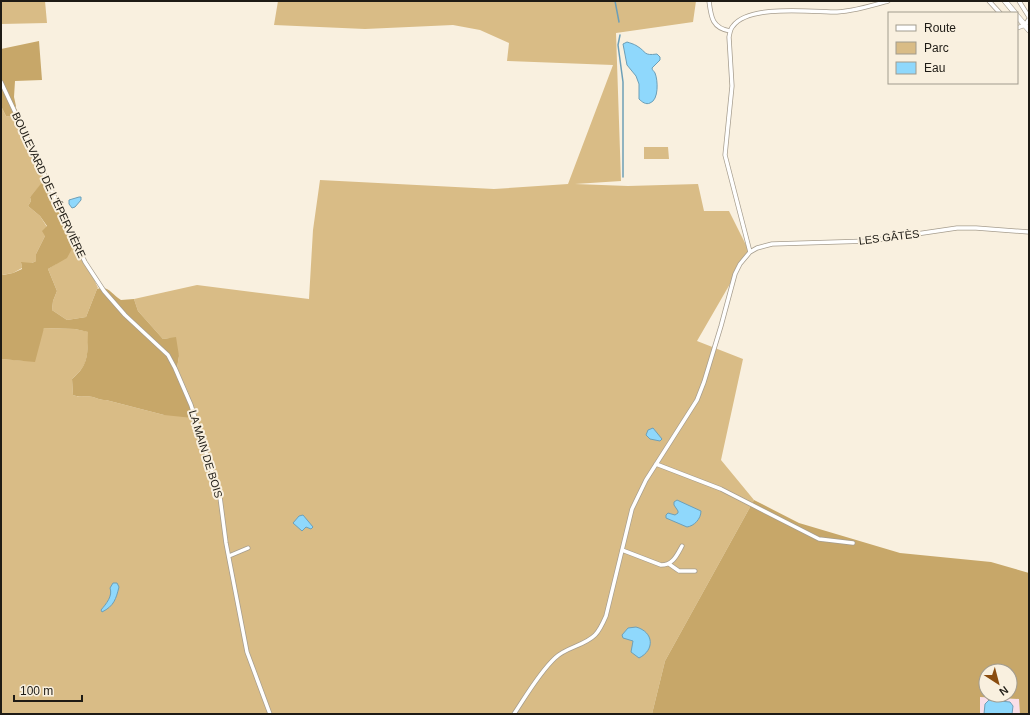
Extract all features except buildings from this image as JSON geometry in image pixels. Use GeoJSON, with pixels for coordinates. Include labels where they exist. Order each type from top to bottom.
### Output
{"type":"FeatureCollection","features":[{"type":"Feature","properties":{"kind":"main road"},"geometry":{"type":"LineString","coordinates":[[1005,1],[1014,12]]}},
{"type":"Feature","properties":{"kind":"main road"},"geometry":{"type":"LineString","coordinates":[[1018,17],[1029,30]]}},
{"type":"Feature","properties":{"kind":"street"},"geometry":{"type":"LineString","coordinates":[[709,1],[712,18],[717,27],[722,30],[730,31]]}},
{"type":"Feature","properties":{"kind":"street"},"geometry":{"type":"LineString","coordinates":[[514,714],[554,659],[564,651],[587,641],[594,636],[601,627],[606,616],[632,509],[637,497],[656,464],[697,400],[717,340],[735,274],[740,264],[750,252],[725,155],[732,86],[730,31],[732,26],[740,20],[761,13],[793,10],[837,12],[861,9],[888,1]]}},
{"type":"Feature","properties":{"kind":"street"},"geometry":{"type":"LineString","coordinates":[[989,1],[999,12]]}},
{"type":"Feature","properties":{"kind":"street"},"geometry":{"type":"LineString","coordinates":[[1018,28],[1025,25],[1029,18],[1019,1]]}},
{"type":"Feature","properties":{"kind":"street","name":"BOULEVARD DE L'ÉPERVIÈRE"},"geometry":{"type":"LineString","coordinates":[[1,82],[85,262],[102,287]]}},
{"type":"Feature","properties":{"kind":"street","name":"LES GÂTÈS"},"geometry":{"type":"LineString","coordinates":[[750,252],[757,248],[772,244],[869,241],[957,228],[1029,232]]}},
{"type":"Feature","properties":{"kind":"street","name":"LA MAIN DE BOIS"},"geometry":{"type":"LineString","coordinates":[[102,287],[125,314],[168,355],[191,405],[220,497],[229,556],[247,652],[270,714]]}},
{"type":"Feature","properties":{"kind":"street"},"geometry":{"type":"LineString","coordinates":[[656,464],[721,489],[819,539],[853,543]]}},
{"type":"Feature","properties":{"kind":"street"},"geometry":{"type":"LineString","coordinates":[[622,550],[661,565],[669,564],[682,546]]}},
{"type":"Feature","properties":{"kind":"street"},"geometry":{"type":"LineString","coordinates":[[229,556],[248,548]]}},
{"type":"Feature","properties":{"kind":"street"},"geometry":{"type":"LineString","coordinates":[[669,564],[679,571],[695,572]]}},
{"type":"Feature","properties":{"kind":"shaded area"},"geometry":{"type":"Polygon","coordinates":[[[39,41],[42,80],[15,81],[14,97],[16,106],[12,117],[6,116],[1,106],[1,49],[39,41]]]}},
{"type":"Feature","properties":{"kind":"shaded area"},"geometry":{"type":"Polygon","coordinates":[[[44,180],[74,245],[67,258],[48,269],[57,291],[53,301],[52,310],[67,320],[86,317],[97,289],[101,288],[107,289],[121,300],[134,299],[138,311],[163,339],[176,337],[179,356],[177,368],[190,396],[193,418],[164,415],[93,397],[73,395],[72,379],[78,374],[85,363],[88,332],[75,329],[44,328],[35,362],[1,359],[1,274],[13,273],[22,269],[21,262],[32,263],[36,261],[36,254],[45,236],[42,231],[47,226],[40,216],[28,206],[31,201],[30,197],[44,180]]]}},
{"type":"Feature","properties":{"kind":"shaded area"},"geometry":{"type":"Polygon","coordinates":[[[754,500],[799,523],[900,553],[991,562],[1029,573],[1029,714],[1020,714],[1018,699],[1018,663],[978,663],[978,703],[980,703],[980,714],[652,714],[665,661],[754,500]]]}},
{"type":"Feature","properties":{"kind":"shaded area"},"geometry":{"type":"Polygon","coordinates":[[[1019,699],[1020,714],[980,714],[980,703],[1018,703],[1019,699]]]}},
{"type":"Feature","properties":{"kind":"green space"},"geometry":{"type":"Polygon","coordinates":[[[1,1],[45,1],[47,23],[1,24],[1,1]]]}},
{"type":"Feature","properties":{"kind":"green space"},"geometry":{"type":"Polygon","coordinates":[[[278,1],[696,1],[693,22],[616,33],[621,181],[575,184],[628,186],[698,184],[704,211],[729,211],[749,251],[697,341],[743,359],[721,460],[754,500],[665,661],[652,714],[1,714],[1,359],[27,361],[44,328],[75,329],[89,332],[85,363],[72,379],[73,395],[93,397],[164,415],[190,396],[177,368],[179,356],[170,338],[163,339],[138,311],[134,299],[197,285],[309,299],[313,230],[320,180],[494,189],[568,184],[613,65],[507,61],[509,43],[480,30],[453,25],[365,29],[274,25],[278,1]]]}},
{"type":"Feature","properties":{"kind":"green space"},"geometry":{"type":"Polygon","coordinates":[[[1,106],[6,116],[12,117],[16,108],[98,288],[86,317],[67,320],[52,310],[53,301],[57,291],[48,269],[56,264],[44,181],[30,197],[31,201],[28,206],[40,216],[47,227],[45,236],[36,254],[36,261],[32,263],[21,263],[22,268],[13,273],[1,274],[1,106]]]}},
{"type":"Feature","properties":{"kind":"green space"},"geometry":{"type":"Polygon","coordinates":[[[644,147],[668,147],[669,159],[644,159],[644,147]]]}},
{"type":"Feature","properties":{"kind":"water"},"geometry":{"type":"Polygon","coordinates":[[[627,42],[636,45],[647,54],[657,54],[660,57],[660,60],[652,68],[656,76],[657,90],[655,98],[649,104],[639,99],[639,84],[636,76],[627,65],[623,44],[627,42]]]}},
{"type":"Feature","properties":{"kind":"water"},"geometry":{"type":"Polygon","coordinates":[[[81,197],[81,200],[75,207],[72,208],[69,204],[69,200],[81,197]]]}},
{"type":"Feature","properties":{"kind":"water"},"geometry":{"type":"Polygon","coordinates":[[[653,428],[662,439],[660,441],[650,439],[646,435],[648,430],[653,428]]]}},
{"type":"Feature","properties":{"kind":"water"},"geometry":{"type":"Polygon","coordinates":[[[677,500],[701,511],[697,522],[687,527],[666,518],[668,513],[675,515],[678,513],[674,505],[674,502],[677,500]]]}},
{"type":"Feature","properties":{"kind":"water"},"geometry":{"type":"Polygon","coordinates":[[[303,515],[313,527],[311,529],[306,527],[302,531],[293,523],[299,516],[303,515]]]}},
{"type":"Feature","properties":{"kind":"water"},"geometry":{"type":"Polygon","coordinates":[[[113,583],[117,583],[119,587],[115,599],[112,605],[102,612],[101,610],[110,597],[110,588],[113,583]]]}},
{"type":"Feature","properties":{"kind":"water"},"geometry":{"type":"Polygon","coordinates":[[[636,627],[642,629],[646,633],[650,641],[648,650],[639,658],[631,652],[633,641],[623,638],[622,635],[628,628],[636,627]]]}},
{"type":"Feature","properties":{"kind":"water"},"geometry":{"type":"Polygon","coordinates":[[[1011,703],[1013,706],[1012,714],[984,714],[985,704],[1011,703]]]}},
{"type":"Feature","properties":{"kind":"waterway"},"geometry":{"type":"LineString","coordinates":[[615,1],[619,22]]}},
{"type":"Feature","properties":{"kind":"waterway"},"geometry":{"type":"LineString","coordinates":[[620,35],[618,45],[623,82],[623,177]]}}]}
